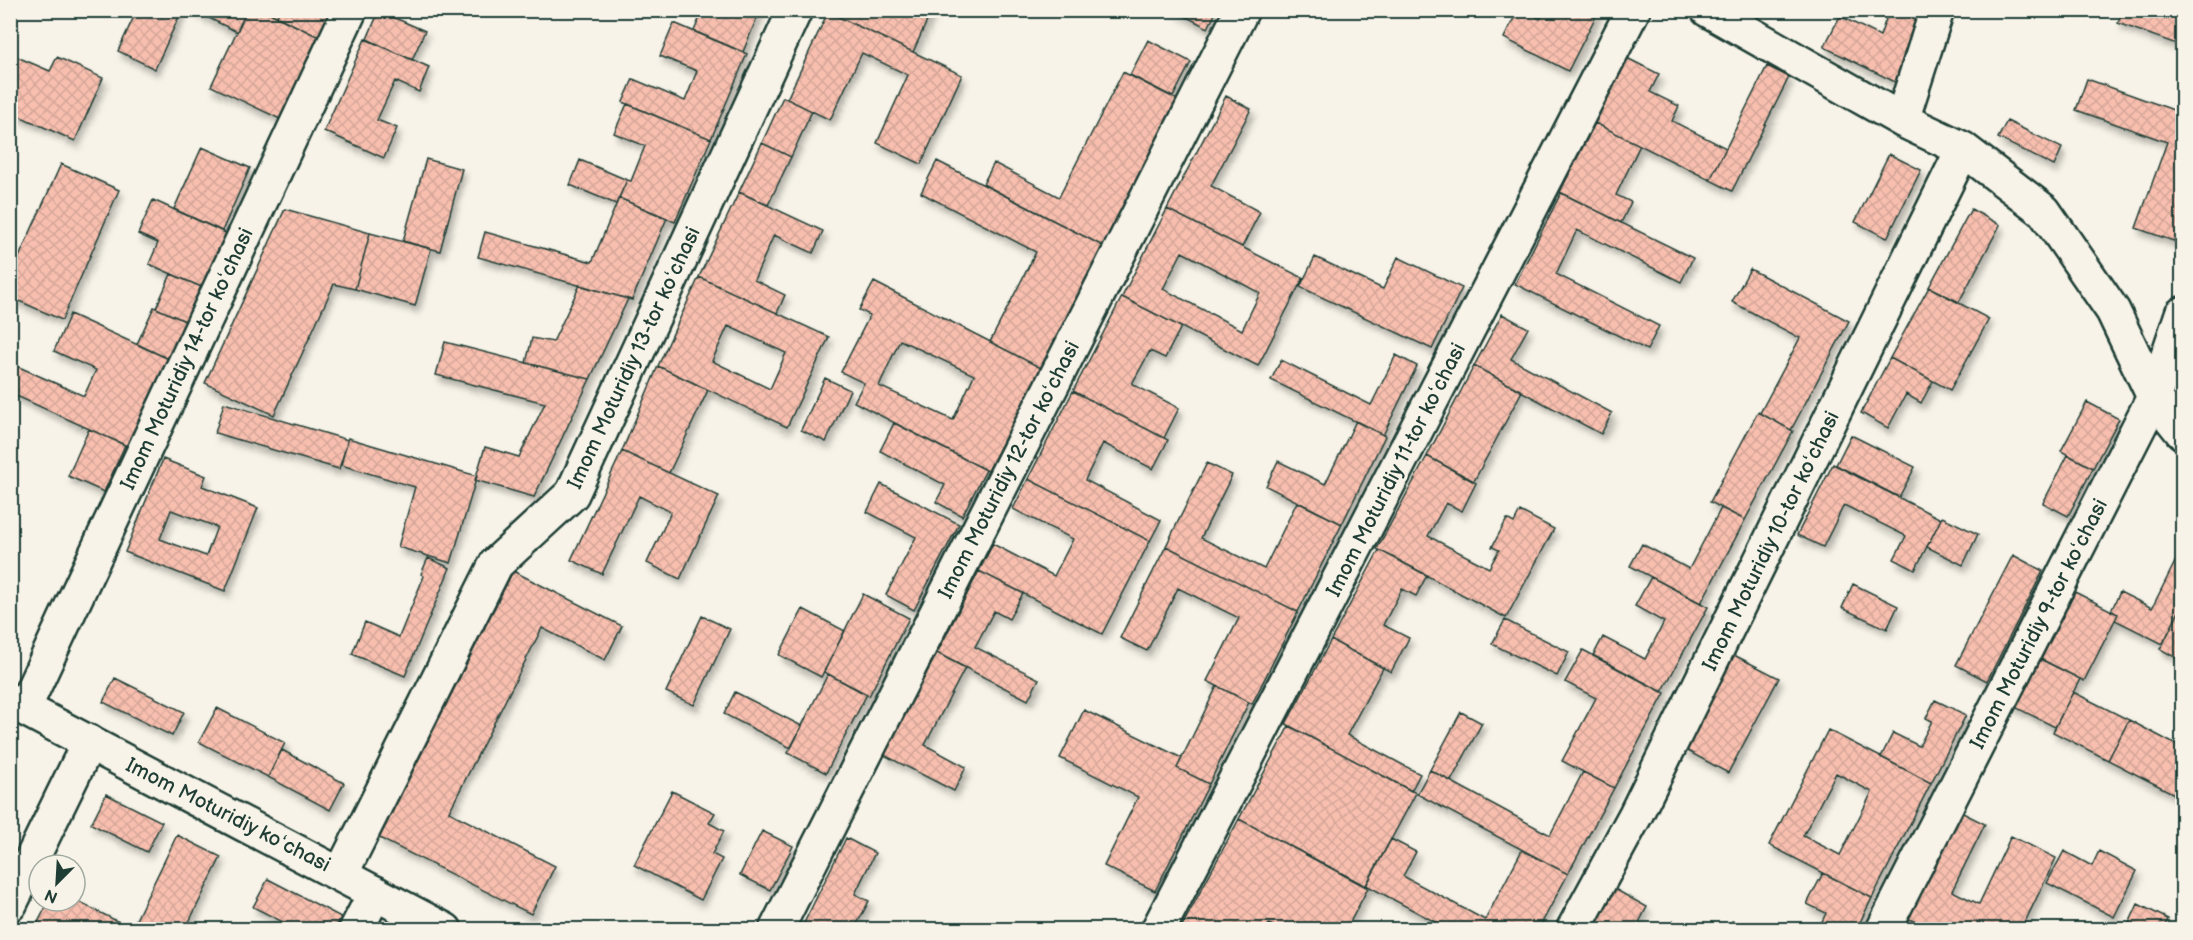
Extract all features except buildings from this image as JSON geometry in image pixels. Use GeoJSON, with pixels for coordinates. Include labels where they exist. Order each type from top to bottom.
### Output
{"type":"FeatureCollection","features":[{"type":"Feature","properties":{"kind":"street","name":"Imom Moturidiy 14-tor koʻchasi"},"geometry":{"type":"LineString","coordinates":[[17,704],[351,10]]}},
{"type":"Feature","properties":{"kind":"street","name":"Imom Moturidiy 13-tor koʻchasi"},"geometry":{"type":"LineString","coordinates":[[341,874],[496,564],[572,494],[795,10]]}},
{"type":"Feature","properties":{"kind":"street","name":"Imom Moturidiy 12-tor koʻchasi"},"geometry":{"type":"LineString","coordinates":[[776,930],[1242,10]]}},
{"type":"Feature","properties":{"kind":"street","name":"Imom Moturidiy 11-tor koʻchasi"},"geometry":{"type":"LineString","coordinates":[[1158,930],[1633,10]]}},
{"type":"Feature","properties":{"kind":"street"},"geometry":{"type":"LineString","coordinates":[[1708,10],[1902,120],[1963,149],[2044,211],[2113,311],[2154,397],[2182,432]]}},
{"type":"Feature","properties":{"kind":"street"},"geometry":{"type":"LineString","coordinates":[[1902,120],[1937,10]]}},
{"type":"Feature","properties":{"kind":"street","name":"Imom Moturidiy 10-tor koʻchasi"},"geometry":{"type":"LineString","coordinates":[[1573,930],[1636,814],[1963,149]]}},
{"type":"Feature","properties":{"kind":"street","name":"Imom Moturidiy 9-tor koʻchasi"},"geometry":{"type":"LineString","coordinates":[[1883,930],[2154,397],[2182,314]]}},
{"type":"Feature","properties":{"kind":"street","name":"Imom Moturidiy koʻchasi"},"geometry":{"type":"LineString","coordinates":[[17,704],[445,930]]}},
{"type":"Feature","properties":{"kind":"street"},"geometry":{"type":"LineString","coordinates":[[10,904],[89,742]]}},
{"type":"Feature","properties":{"kind":"street"},"geometry":{"type":"LineString","coordinates":[[356,930],[375,893]]}}]}
